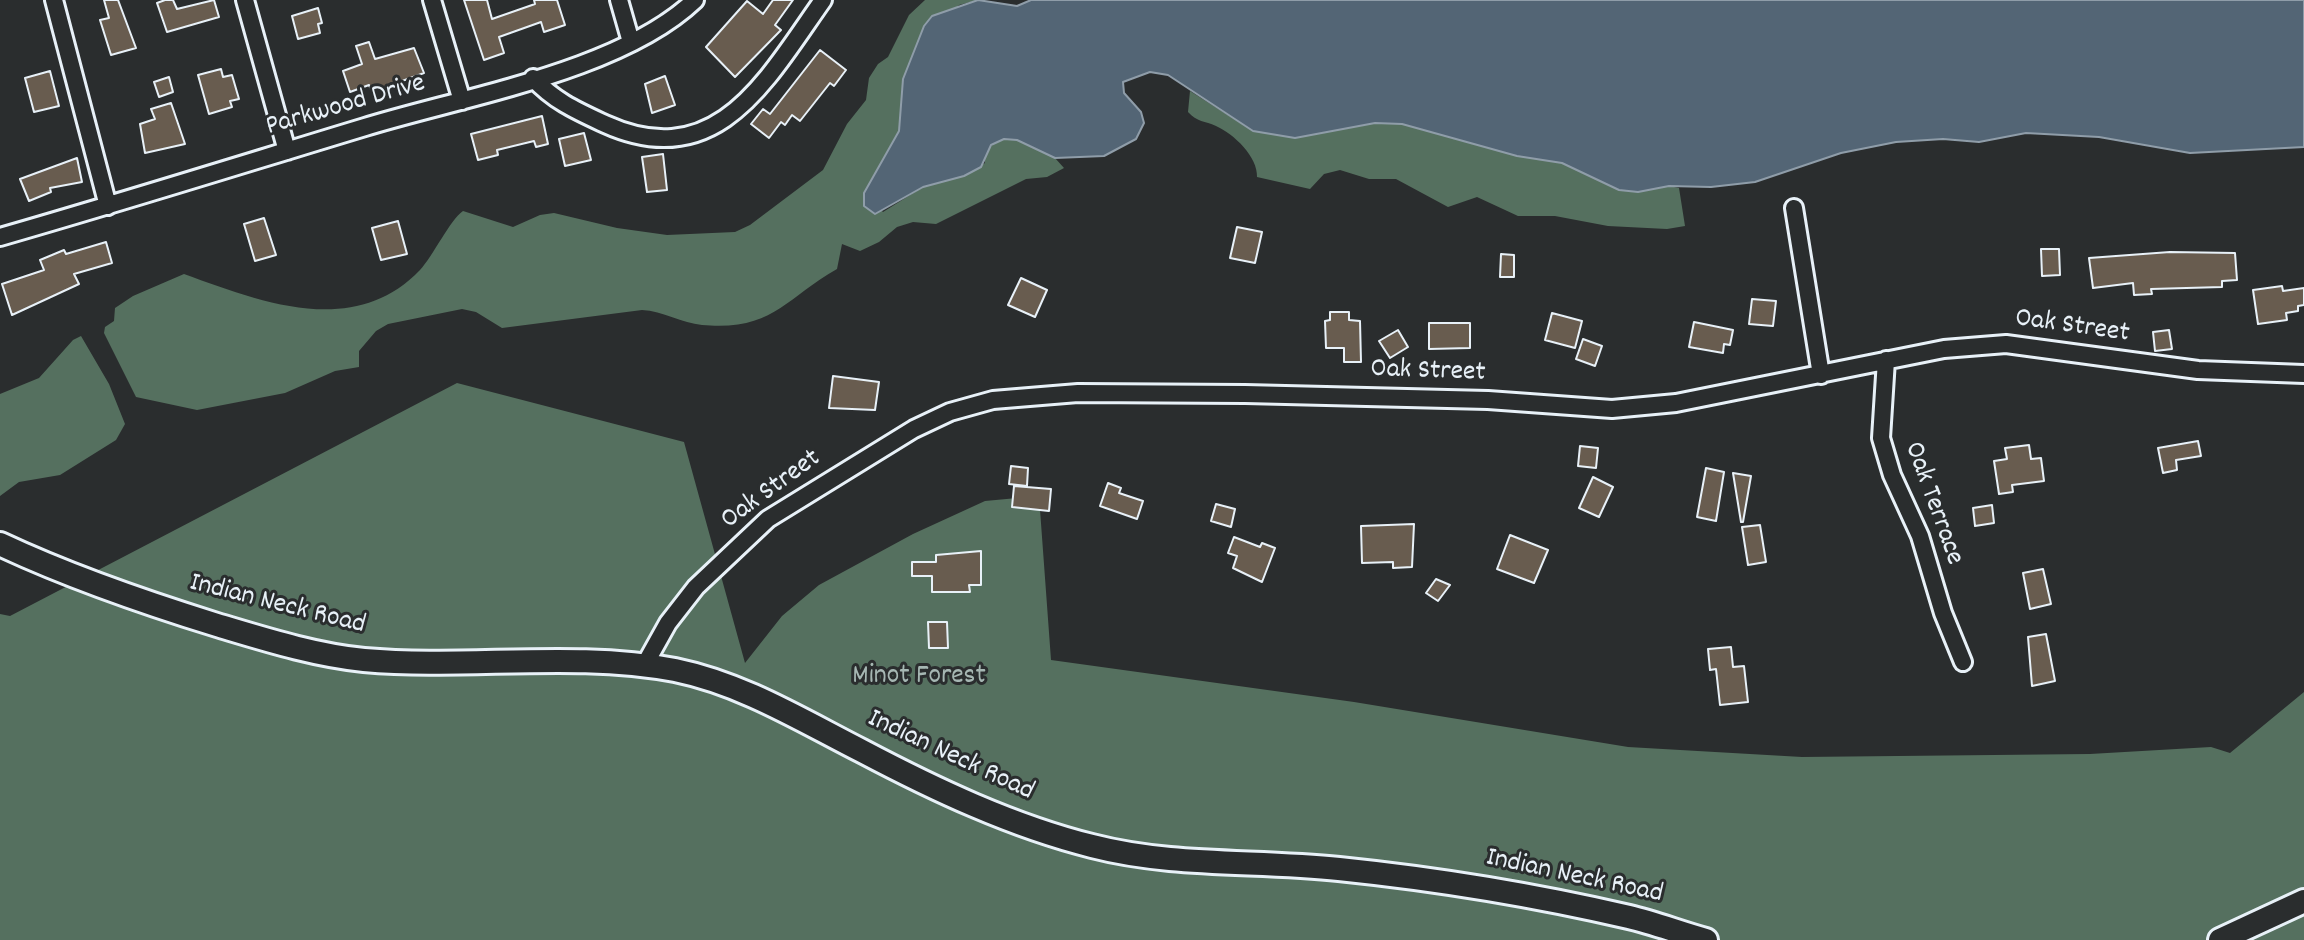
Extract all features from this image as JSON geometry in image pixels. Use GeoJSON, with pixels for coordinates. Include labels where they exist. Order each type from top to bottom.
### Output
{"type":"FeatureCollection","features":[{"type":"Feature","properties":{"kind":"street"},"geometry":{"type":"LineString","coordinates":[[54,0],[108,206]]}},
{"type":"Feature","properties":{"kind":"street"},"geometry":{"type":"LineString","coordinates":[[245,0],[287,151]]}},
{"type":"Feature","properties":{"kind":"street"},"geometry":{"type":"LineString","coordinates":[[432,0],[462,101]]}},
{"type":"Feature","properties":{"kind":"street"},"geometry":{"type":"LineString","coordinates":[[619,0],[631,42]]}},
{"type":"Feature","properties":{"kind":"street","name":"Parkwood Drive"},"geometry":{"type":"LineString","coordinates":[[0,237],[533,78],[631,42],[658,28],[695,0]]}},
{"type":"Feature","properties":{"kind":"street"},"geometry":{"type":"LineString","coordinates":[[533,78],[567,106],[620,130],[653,137],[696,135],[726,119],[763,82],[823,0]]}},
{"type":"Feature","properties":{"kind":"street"},"geometry":{"type":"LineString","coordinates":[[1794,208],[1821,375]]}},
{"type":"Feature","properties":{"kind":"street","name":"Oak Street"},"geometry":{"type":"LineString","coordinates":[[644,666],[668,623],[696,587],[768,519],[914,429],[979,403],[1078,393],[1245,394],[1488,400],[1612,409],[1676,403],[1954,347],[2006,344],[2198,370],[2304,374]]}},
{"type":"Feature","properties":{"kind":"street","name":"Oak Terrace"},"geometry":{"type":"LineString","coordinates":[[1886,360],[1880,420],[1883,447],[1920,536],[1943,613],[1963,662]]}},
{"type":"Feature","properties":{"kind":"street","name":"Indian Neck Road"},"geometry":{"type":"LineString","coordinates":[[0,544],[74,576],[163,608],[259,637],[344,657],[644,666],[695,675],[744,691],[928,783],[1023,824],[1092,846],[1165,860],[1317,867],[1466,885],[1630,917],[1706,940]]}},
{"type":"Feature","properties":{"kind":"street"},"geometry":{"type":"LineString","coordinates":[[2220,940],[2304,901]]}},
{"type":"Feature","properties":{"kind":"green space"},"geometry":{"type":"Polygon","coordinates":[[[925,0],[978,0],[959,5],[915,54],[903,79],[899,131],[864,193],[883,212],[923,187],[964,176],[985,163],[992,145],[1012,138],[1055,158],[1064,168],[1047,177],[1026,179],[936,224],[913,222],[897,227],[879,242],[860,251],[842,244],[837,269],[762,318],[726,326],[702,325],[642,310],[502,328],[476,312],[462,309],[388,324],[376,331],[359,351],[359,367],[335,371],[285,393],[197,410],[136,397],[104,333],[105,327],[114,321],[115,308],[133,296],[184,274],[275,303],[337,309],[366,304],[394,291],[420,270],[463,211],[513,227],[540,215],[554,213],[617,228],[667,235],[735,232],[750,225],[823,170],[847,124],[866,100],[869,78],[878,64],[888,57],[909,15],[925,0]]]}},
{"type":"Feature","properties":{"kind":"green space"},"geometry":{"type":"Polygon","coordinates":[[[1190,91],[1253,131],[1295,138],[1375,123],[1402,124],[1517,156],[1562,163],[1619,190],[1638,192],[1669,186],[1679,188],[1685,226],[1667,229],[1608,226],[1555,216],[1518,216],[1477,197],[1448,207],[1396,179],[1369,179],[1340,170],[1324,174],[1310,189],[1257,177],[1254,162],[1237,140],[1188,112],[1190,91]]]}},
{"type":"Feature","properties":{"kind":"green space"},"geometry":{"type":"Polygon","coordinates":[[[81,336],[109,384],[125,424],[116,440],[60,475],[19,482],[0,496],[0,394],[39,378],[73,340],[81,336]]]}},
{"type":"Feature","properties":{"kind":"green space","name":"Minot Forest"},"geometry":{"type":"Polygon","coordinates":[[[457,383],[684,442],[745,663],[782,616],[819,585],[913,534],[985,501],[1039,496],[1051,660],[1354,702],[1628,747],[1802,757],[2090,754],[2211,747],[2230,753],[2304,692],[2304,940],[0,940],[0,614],[10,616],[457,383]]]}},
{"type":"Feature","properties":{"kind":"water"},"geometry":{"type":"Polygon","coordinates":[[[978,0],[1017,6],[1031,0],[2304,0],[2304,147],[2190,153],[2099,137],[2026,133],[1979,142],[1943,139],[1896,142],[1841,153],[1755,182],[1711,187],[1669,186],[1638,192],[1619,190],[1562,163],[1517,156],[1402,124],[1375,123],[1295,138],[1253,131],[1168,75],[1150,72],[1123,82],[1124,93],[1141,112],[1144,123],[1136,139],[1104,156],[1055,158],[1017,140],[1004,139],[991,145],[981,167],[964,176],[923,187],[875,214],[864,206],[864,193],[899,131],[903,79],[924,26],[932,16],[978,0]]]}},
{"type":"Feature","properties":{"kind":"building"},"geometry":{"type":"Polygon","coordinates":[[[104,0],[118,0],[136,48],[111,55],[100,20],[109,18],[104,0]]]}},
{"type":"Feature","properties":{"kind":"building"},"geometry":{"type":"Polygon","coordinates":[[[173,0],[177,9],[214,0],[219,17],[167,32],[157,3],[173,0]]]}},
{"type":"Feature","properties":{"kind":"building"},"geometry":{"type":"Polygon","coordinates":[[[464,0],[487,0],[492,19],[535,4],[534,0],[557,0],[565,25],[544,32],[541,22],[499,37],[504,53],[484,60],[464,0]]]}},
{"type":"Feature","properties":{"kind":"building"},"geometry":{"type":"Polygon","coordinates":[[[773,0],[793,0],[775,25],[781,30],[735,77],[706,47],[747,1],[763,14],[773,0]]]}},
{"type":"Feature","properties":{"kind":"building"},"geometry":{"type":"Polygon","coordinates":[[[318,8],[322,23],[318,24],[320,33],[298,39],[292,16],[318,8]]]}},
{"type":"Feature","properties":{"kind":"building"},"geometry":{"type":"Polygon","coordinates":[[[369,42],[375,59],[414,48],[424,73],[372,92],[369,85],[350,92],[343,71],[362,64],[356,46],[369,42]]]}},
{"type":"Feature","properties":{"kind":"building"},"geometry":{"type":"Polygon","coordinates":[[[820,50],[846,70],[834,86],[830,83],[800,121],[792,115],[785,125],[781,122],[769,138],[751,124],[763,109],[770,114],[820,50]]]}},
{"type":"Feature","properties":{"kind":"building"},"geometry":{"type":"Polygon","coordinates":[[[221,69],[223,77],[232,75],[239,99],[230,101],[232,107],[209,114],[198,75],[221,69]]]}},
{"type":"Feature","properties":{"kind":"building"},"geometry":{"type":"Polygon","coordinates":[[[50,71],[59,106],[34,112],[25,78],[50,71]]]}},
{"type":"Feature","properties":{"kind":"building"},"geometry":{"type":"Polygon","coordinates":[[[665,76],[675,105],[652,113],[645,84],[665,76]]]}},
{"type":"Feature","properties":{"kind":"building"},"geometry":{"type":"Polygon","coordinates":[[[169,77],[173,92],[159,97],[154,82],[169,77]]]}},
{"type":"Feature","properties":{"kind":"building"},"geometry":{"type":"Polygon","coordinates":[[[171,103],[185,144],[145,153],[140,124],[155,119],[151,109],[171,103]]]}},
{"type":"Feature","properties":{"kind":"building"},"geometry":{"type":"Polygon","coordinates":[[[542,116],[548,144],[536,147],[534,141],[497,150],[498,155],[478,160],[471,134],[542,116]]]}},
{"type":"Feature","properties":{"kind":"building"},"geometry":{"type":"Polygon","coordinates":[[[584,133],[591,160],[565,166],[559,139],[584,133]]]}},
{"type":"Feature","properties":{"kind":"building"},"geometry":{"type":"Polygon","coordinates":[[[663,154],[667,190],[647,192],[642,157],[663,154]]]}},
{"type":"Feature","properties":{"kind":"building"},"geometry":{"type":"Polygon","coordinates":[[[77,158],[82,182],[50,188],[51,192],[29,201],[20,179],[77,158]]]}},
{"type":"Feature","properties":{"kind":"building"},"geometry":{"type":"Polygon","coordinates":[[[264,218],[276,255],[255,261],[244,224],[264,218]]]}},
{"type":"Feature","properties":{"kind":"building"},"geometry":{"type":"Polygon","coordinates":[[[398,221],[407,254],[381,260],[372,228],[398,221]]]}},
{"type":"Feature","properties":{"kind":"building"},"geometry":{"type":"Polygon","coordinates":[[[1237,227],[1262,232],[1255,263],[1230,258],[1237,227]]]}},
{"type":"Feature","properties":{"kind":"building"},"geometry":{"type":"Polygon","coordinates":[[[106,242],[112,263],[74,274],[79,284],[12,315],[2,284],[44,270],[40,260],[64,250],[66,254],[106,242]]]}},
{"type":"Feature","properties":{"kind":"building"},"geometry":{"type":"Polygon","coordinates":[[[2041,249],[2059,249],[2060,275],[2042,276],[2041,249]]]}},
{"type":"Feature","properties":{"kind":"building"},"geometry":{"type":"Polygon","coordinates":[[[2170,252],[2235,253],[2237,280],[2222,281],[2222,287],[2151,289],[2152,294],[2134,295],[2133,283],[2093,288],[2089,258],[2170,252]]]}},
{"type":"Feature","properties":{"kind":"building"},"geometry":{"type":"Polygon","coordinates":[[[1501,254],[1514,255],[1514,277],[1500,277],[1501,254]]]}},
{"type":"Feature","properties":{"kind":"building"},"geometry":{"type":"Polygon","coordinates":[[[1021,278],[1047,290],[1035,317],[1008,305],[1021,278]]]}},
{"type":"Feature","properties":{"kind":"building"},"geometry":{"type":"Polygon","coordinates":[[[2282,286],[2283,291],[2304,288],[2304,305],[2298,306],[2298,311],[2286,313],[2287,320],[2258,324],[2253,290],[2282,286]]]}},
{"type":"Feature","properties":{"kind":"building"},"geometry":{"type":"Polygon","coordinates":[[[1752,299],[1776,301],[1773,326],[1749,324],[1752,299]]]}},
{"type":"Feature","properties":{"kind":"building"},"geometry":{"type":"Polygon","coordinates":[[[1330,312],[1349,312],[1349,320],[1360,321],[1361,362],[1344,362],[1344,348],[1326,348],[1325,321],[1330,320],[1330,312]]]}},
{"type":"Feature","properties":{"kind":"building"},"geometry":{"type":"Polygon","coordinates":[[[1552,313],[1582,321],[1575,348],[1545,340],[1552,313]]]}},
{"type":"Feature","properties":{"kind":"building"},"geometry":{"type":"Polygon","coordinates":[[[1694,322],[1733,330],[1730,345],[1724,344],[1723,353],[1689,347],[1694,322]]]}},
{"type":"Feature","properties":{"kind":"building"},"geometry":{"type":"Polygon","coordinates":[[[1429,323],[1470,323],[1470,348],[1429,349],[1429,323]]]}},
{"type":"Feature","properties":{"kind":"building"},"geometry":{"type":"Polygon","coordinates":[[[1398,330],[1408,347],[1390,358],[1379,341],[1398,330]]]}},
{"type":"Feature","properties":{"kind":"building"},"geometry":{"type":"Polygon","coordinates":[[[2169,330],[2172,349],[2155,351],[2153,332],[2169,330]]]}},
{"type":"Feature","properties":{"kind":"building"},"geometry":{"type":"Polygon","coordinates":[[[1583,339],[1602,346],[1595,366],[1576,359],[1583,339]]]}},
{"type":"Feature","properties":{"kind":"building"},"geometry":{"type":"Polygon","coordinates":[[[833,376],[879,382],[875,410],[829,408],[833,376]]]}},
{"type":"Feature","properties":{"kind":"building"},"geometry":{"type":"Polygon","coordinates":[[[2198,441],[2201,456],[2176,460],[2177,470],[2163,473],[2158,448],[2198,441]]]}},
{"type":"Feature","properties":{"kind":"building"},"geometry":{"type":"Polygon","coordinates":[[[2029,445],[2031,459],[2041,458],[2044,481],[2012,485],[2013,492],[1999,494],[1994,461],[2007,459],[2005,448],[2029,445]]]}},
{"type":"Feature","properties":{"kind":"building"},"geometry":{"type":"Polygon","coordinates":[[[1580,446],[1598,448],[1596,468],[1578,466],[1580,446]]]}},
{"type":"Feature","properties":{"kind":"building"},"geometry":{"type":"Polygon","coordinates":[[[1011,466],[1028,468],[1027,486],[1009,484],[1011,466]]]}},
{"type":"Feature","properties":{"kind":"building"},"geometry":{"type":"Polygon","coordinates":[[[1706,468],[1724,472],[1716,521],[1697,517],[1706,468]]]}},
{"type":"Feature","properties":{"kind":"building"},"geometry":{"type":"Polygon","coordinates":[[[1733,473],[1751,476],[1743,522],[1741,522],[1733,473]]]}},
{"type":"Feature","properties":{"kind":"building"},"geometry":{"type":"Polygon","coordinates":[[[1593,477],[1613,487],[1599,517],[1579,508],[1593,477]]]}},
{"type":"Feature","properties":{"kind":"building"},"geometry":{"type":"Polygon","coordinates":[[[1108,483],[1121,488],[1119,493],[1143,501],[1137,519],[1100,506],[1108,483]]]}},
{"type":"Feature","properties":{"kind":"building"},"geometry":{"type":"Polygon","coordinates":[[[1014,486],[1051,489],[1049,511],[1012,507],[1014,486]]]}},
{"type":"Feature","properties":{"kind":"building"},"geometry":{"type":"Polygon","coordinates":[[[1216,504],[1235,509],[1231,527],[1211,521],[1216,504]]]}},
{"type":"Feature","properties":{"kind":"building"},"geometry":{"type":"Polygon","coordinates":[[[1992,505],[1994,523],[1975,526],[1973,508],[1992,505]]]}},
{"type":"Feature","properties":{"kind":"building"},"geometry":{"type":"Polygon","coordinates":[[[1414,524],[1412,567],[1393,568],[1393,562],[1362,563],[1361,526],[1414,524]]]}},
{"type":"Feature","properties":{"kind":"building"},"geometry":{"type":"Polygon","coordinates":[[[1760,525],[1766,562],[1748,565],[1742,527],[1760,525]]]}},
{"type":"Feature","properties":{"kind":"building"},"geometry":{"type":"Polygon","coordinates":[[[1510,535],[1548,550],[1534,583],[1497,569],[1510,535]]]}},
{"type":"Feature","properties":{"kind":"building"},"geometry":{"type":"Polygon","coordinates":[[[1234,537],[1260,547],[1262,543],[1275,548],[1262,582],[1233,568],[1237,556],[1228,553],[1234,537]]]}},
{"type":"Feature","properties":{"kind":"building"},"geometry":{"type":"Polygon","coordinates":[[[981,551],[981,585],[969,585],[970,592],[932,592],[932,576],[912,576],[912,562],[936,562],[936,555],[981,551]]]}},
{"type":"Feature","properties":{"kind":"building"},"geometry":{"type":"Polygon","coordinates":[[[2043,569],[2051,604],[2030,609],[2023,573],[2043,569]]]}},
{"type":"Feature","properties":{"kind":"building"},"geometry":{"type":"Polygon","coordinates":[[[1436,579],[1450,585],[1438,601],[1426,593],[1436,579]]]}},
{"type":"Feature","properties":{"kind":"building"},"geometry":{"type":"Polygon","coordinates":[[[928,622],[947,622],[948,648],[929,648],[928,622]]]}},
{"type":"Feature","properties":{"kind":"building"},"geometry":{"type":"Polygon","coordinates":[[[2046,634],[2055,681],[2032,686],[2028,637],[2046,634]]]}},
{"type":"Feature","properties":{"kind":"building"},"geometry":{"type":"Polygon","coordinates":[[[1731,647],[1733,667],[1744,666],[1748,702],[1720,705],[1716,669],[1710,670],[1708,649],[1731,647]]]}}]}
